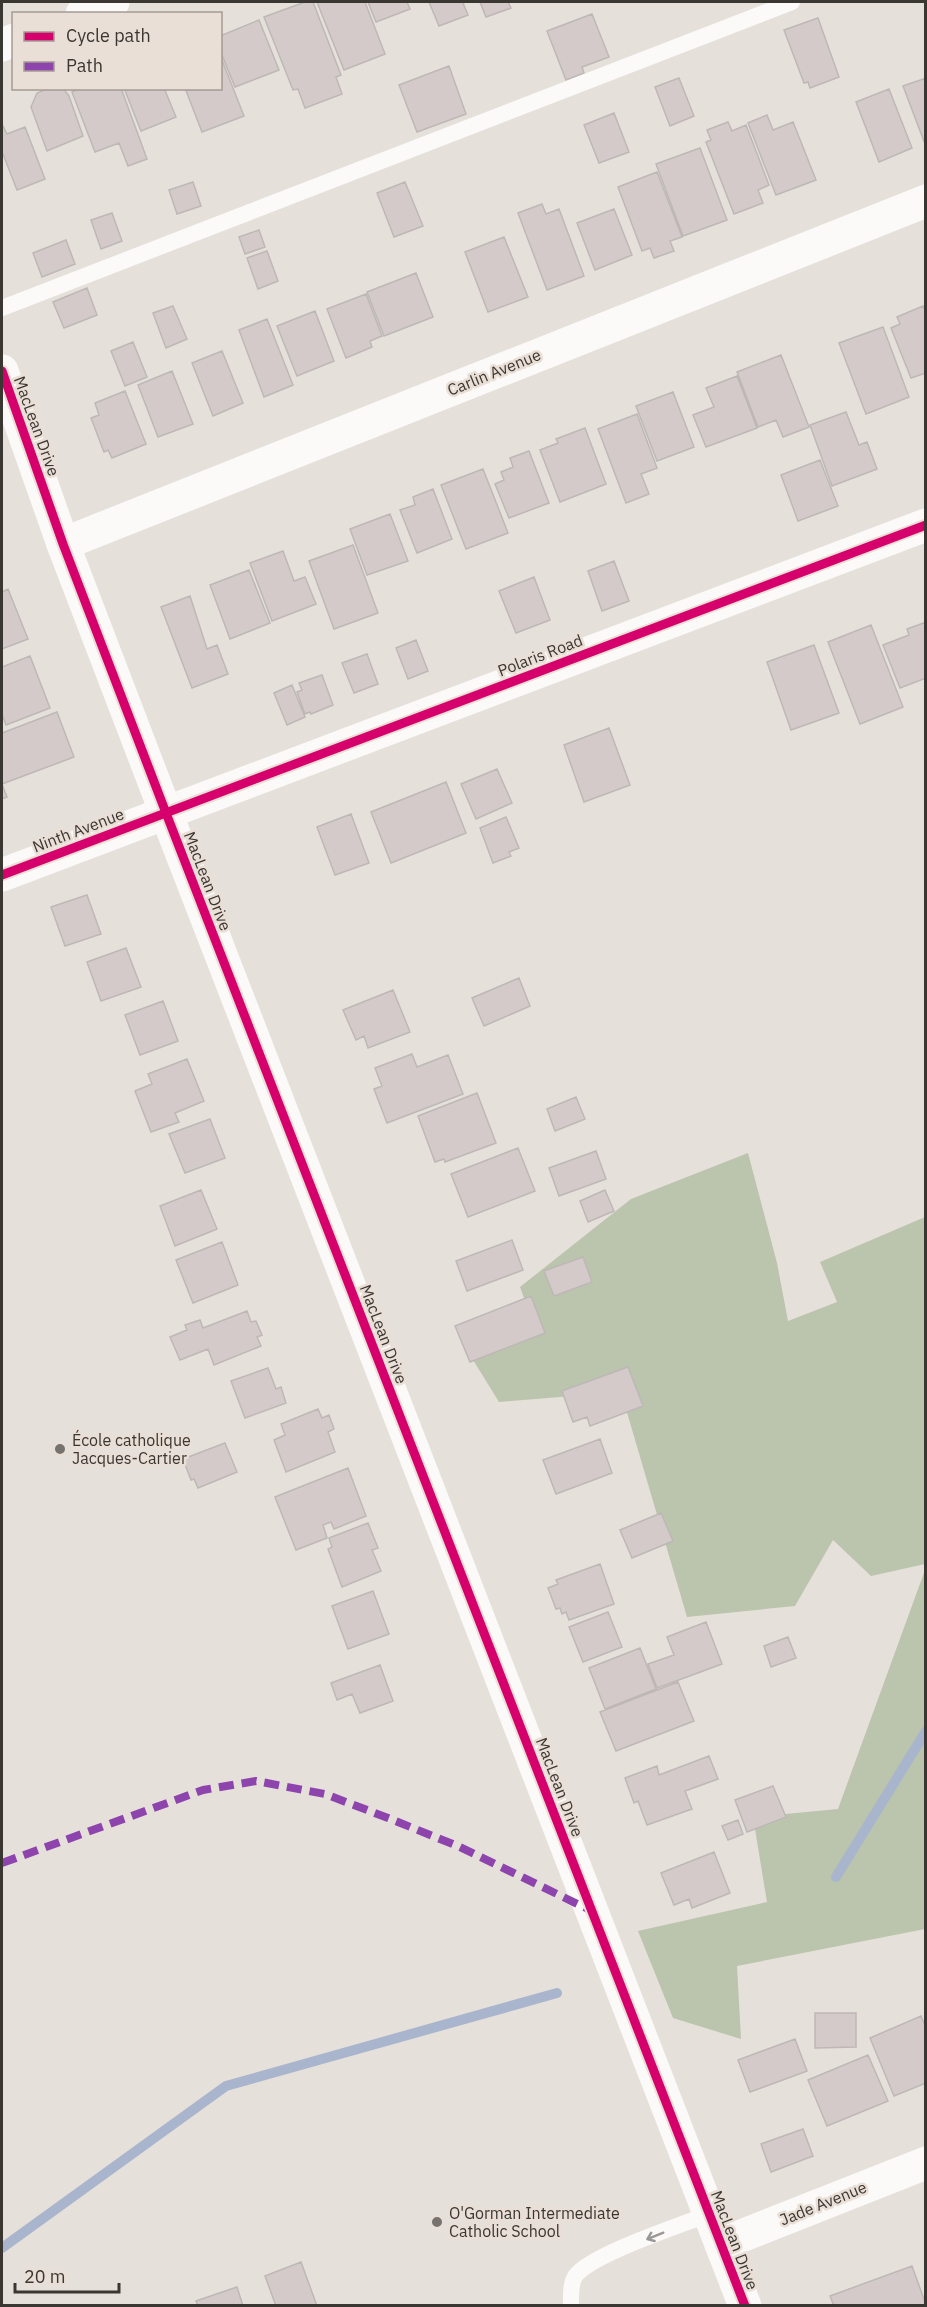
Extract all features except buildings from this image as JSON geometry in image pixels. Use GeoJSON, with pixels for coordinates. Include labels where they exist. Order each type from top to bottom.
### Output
{"type":"FeatureCollection","features":[{"type":"Feature","properties":{"kind":"street"},"geometry":{"type":"LineString","coordinates":[[87,12],[113,2]]}},
{"type":"Feature","properties":{"kind":"street","name":"Carlin Avenue"},"geometry":{"type":"LineString","coordinates":[[63,544],[926,201]]}},
{"type":"Feature","properties":{"kind":"street","name":"MacLean Drive"},"geometry":{"type":"LineString","coordinates":[[2,371],[63,544],[166,813],[745,2306]]}},
{"type":"Feature","properties":{"kind":"street","name":"Polaris Road"},"geometry":{"type":"LineString","coordinates":[[166,813],[926,525]]}},
{"type":"Feature","properties":{"kind":"street","name":"Ninth Avenue"},"geometry":{"type":"LineString","coordinates":[[2,875],[166,813]]}},
{"type":"Feature","properties":{"kind":"street","name":"Jade Avenue"},"geometry":{"type":"LineString","coordinates":[[721,2244],[926,2163]]}},
{"type":"Feature","properties":{"kind":"lane"},"geometry":{"type":"LineString","coordinates":[[2,308],[792,2]]}},
{"type":"Feature","properties":{"kind":"lane"},"geometry":{"type":"LineString","coordinates":[[571,2306],[575,2275],[592,2262],[709,2214]]}},
{"type":"Feature","properties":{"kind":"green space"},"geometry":{"type":"Polygon","coordinates":[[[748,1153],[777,1263],[788,1321],[837,1302],[820,1262],[925,1217],[925,1564],[871,1576],[833,1540],[795,1606],[687,1617],[621,1392],[499,1402],[470,1355],[537,1333],[520,1287],[631,1199],[748,1153]]]}},
{"type":"Feature","properties":{"kind":"green space"},"geometry":{"type":"Polygon","coordinates":[[[925,1570],[925,1929],[737,1966],[741,2039],[673,2018],[638,1931],[767,1902],[753,1817],[838,1809],[925,1570]]]}},
{"type":"Feature","properties":{"kind":"waterway"},"geometry":{"type":"LineString","coordinates":[[836,1877],[926,1731]]}},
{"type":"Feature","properties":{"kind":"waterway"},"geometry":{"type":"LineString","coordinates":[[2,2248],[226,2086],[557,1993]]}},
{"type":"Feature","properties":{"kind":"marked path"},"geometry":{"type":"LineString","coordinates":[[2,1863],[203,1790],[256,1781],[325,1794],[388,1818],[460,1847],[592,1911]]}},
{"type":"Feature","properties":{"kind":"cycle path"},"geometry":{"type":"LineString","coordinates":[[2,371],[63,544],[166,813],[745,2306]]}},
{"type":"Feature","properties":{"kind":"cycle path"},"geometry":{"type":"LineString","coordinates":[[2,875],[926,525]]}},
{"type":"Feature","properties":{"kind":"place","name":"École catholique Jacques-Cartier"},"geometry":{"type":"Point","coordinates":[60,1449]}},
{"type":"Feature","properties":{"kind":"place","name":"O'Gorman Intermediate Catholic School"},"geometry":{"type":"Point","coordinates":[437,2222]}}]}
